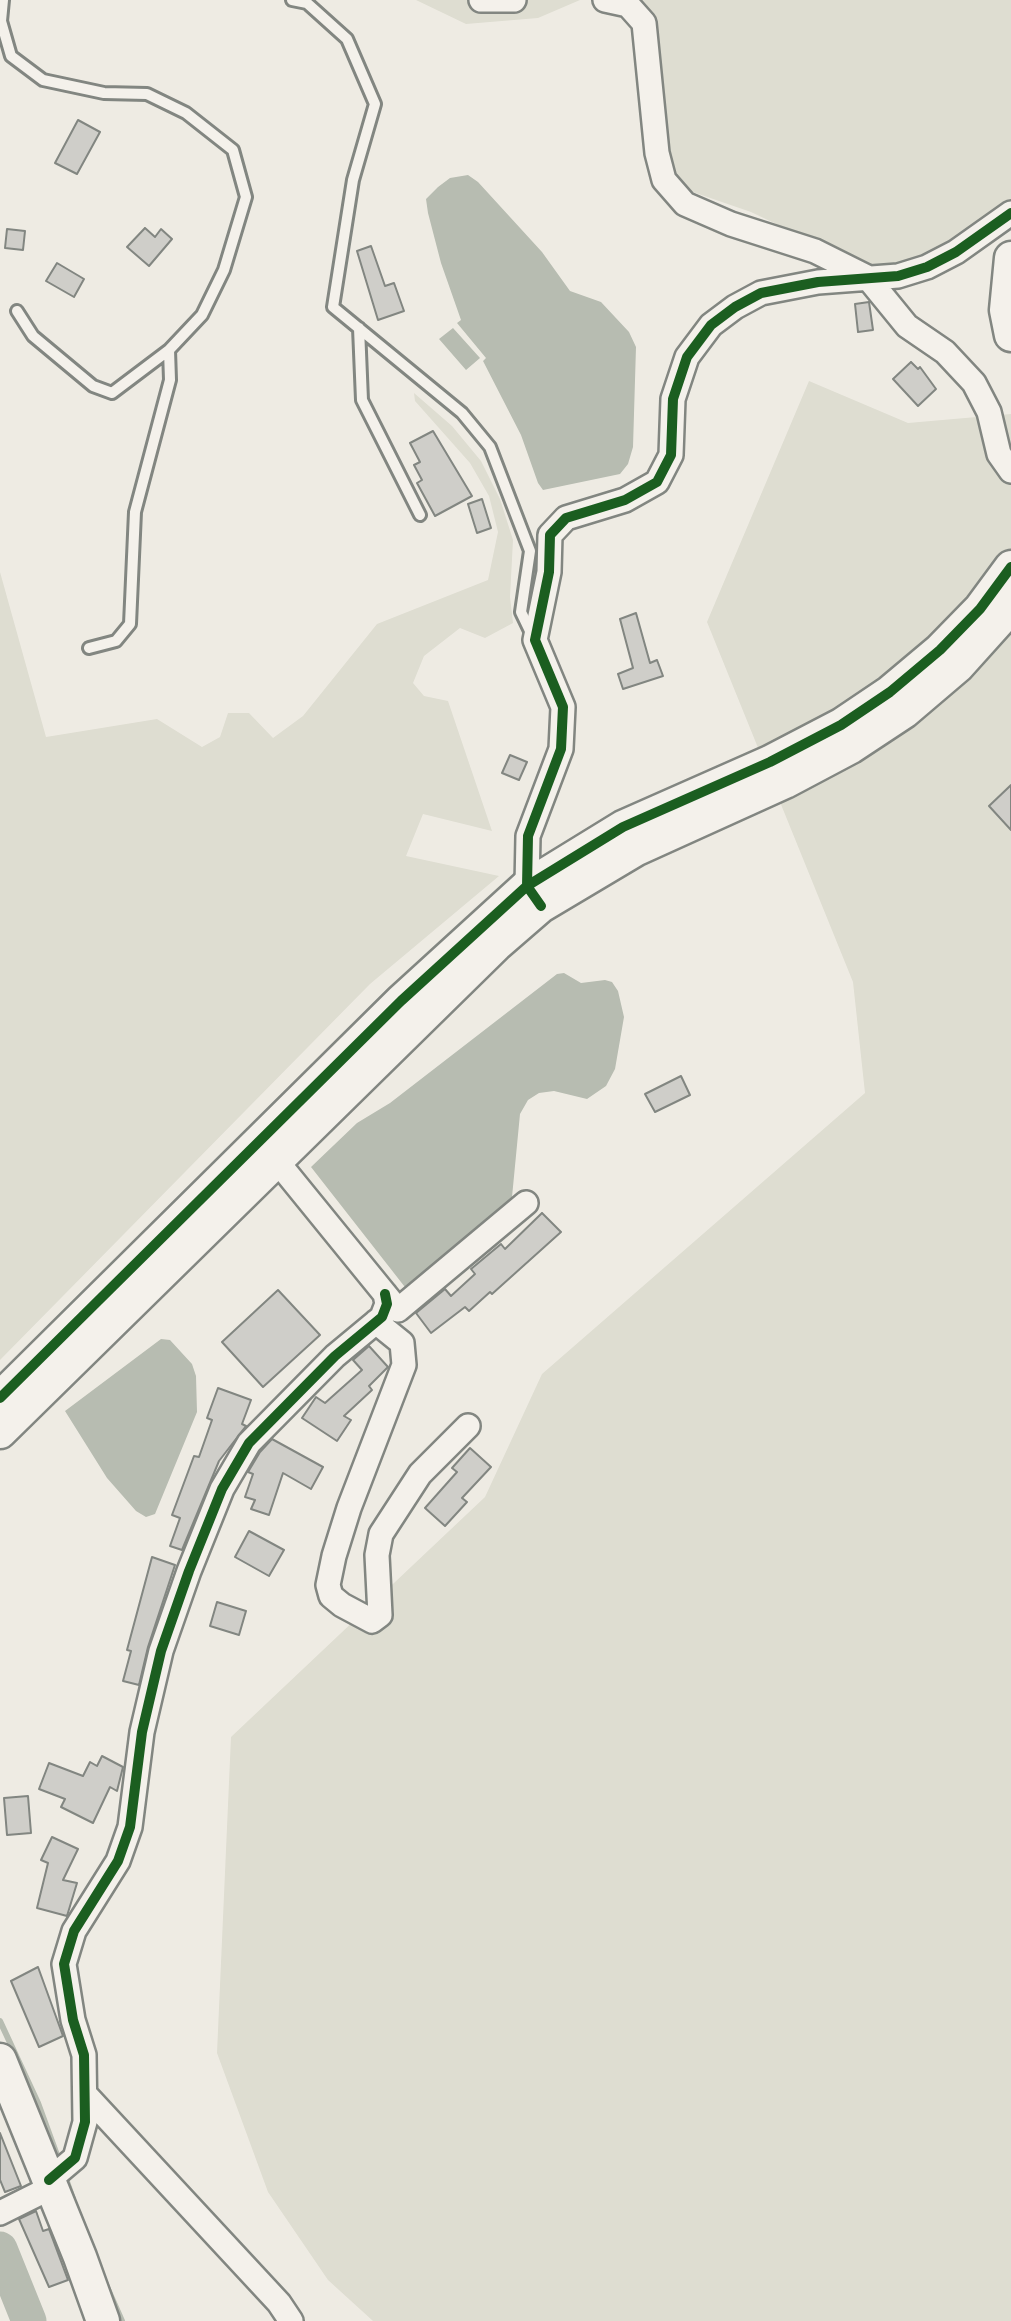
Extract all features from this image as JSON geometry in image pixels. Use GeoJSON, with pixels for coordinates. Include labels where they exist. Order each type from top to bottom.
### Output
{"type":"FeatureCollection","features":[{"type":"Feature","properties":{"kind":"street"},"geometry":{"type":"LineString","coordinates":[[481,0],[514,0]]}},
{"type":"Feature","properties":{"kind":"street"},"geometry":{"type":"LineString","coordinates":[[605,0],[628,5],[644,23],[657,153],[664,180],[685,204],[731,224],[815,251],[867,277],[906,326],[945,352],[974,383],[989,412],[999,454],[1009,470]]}},
{"type":"Feature","properties":{"kind":"street"},"geometry":{"type":"LineString","coordinates":[[534,896],[528,836],[561,750],[563,707],[535,640],[549,572],[550,535],[566,518],[625,500],[657,482],[671,455],[674,400],[687,357],[711,325],[761,293],[867,277],[898,276],[928,267],[956,252],[1011,213]]}},
{"type":"Feature","properties":{"kind":"street"},"geometry":{"type":"LineString","coordinates":[[1011,258],[1006,310],[1011,335]]}},
{"type":"Feature","properties":{"kind":"street"},"geometry":{"type":"LineString","coordinates":[[0,1398],[411,992],[623,827],[769,762],[841,725],[890,692],[940,650],[980,609],[1011,567]]}},
{"type":"Feature","properties":{"kind":"street"},"geometry":{"type":"LineString","coordinates":[[0,1432],[496,945],[534,896],[785,782],[851,747],[904,712],[958,666],[1011,607]]}},
{"type":"Feature","properties":{"kind":"street"},"geometry":{"type":"LineString","coordinates":[[276,1160],[398,1310],[526,1203]]}},
{"type":"Feature","properties":{"kind":"street"},"geometry":{"type":"LineString","coordinates":[[4,2211],[51,2183],[75,2158],[85,2122],[84,2056],[74,2020],[64,1964],[74,1931],[118,1861],[130,1827],[142,1732],[161,1651],[222,1489],[249,1443],[335,1356],[376,1322],[385,1311],[385,1294]]}},
{"type":"Feature","properties":{"kind":"street"},"geometry":{"type":"LineString","coordinates":[[376,1322],[402,1343],[404,1365],[349,1508],[334,1556],[328,1585],[331,1596],[342,1605],[372,1621],[380,1615],[377,1555],[381,1534],[421,1474],[468,1426]]}},
{"type":"Feature","properties":{"kind":"street"},"geometry":{"type":"LineString","coordinates":[[0,2060],[51,2183],[103,2321]]}},
{"type":"Feature","properties":{"kind":"street"},"geometry":{"type":"LineString","coordinates":[[85,2094],[279,2303],[291,2321]]}},
{"type":"Feature","properties":{"kind":"lane"},"geometry":{"type":"LineString","coordinates":[[3,0],[1,21],[11,56],[43,80],[104,93],[147,94],[186,113],[233,150],[246,197],[224,270],[202,315],[169,350],[112,393],[93,386],[33,336],[18,311]]}},
{"type":"Feature","properties":{"kind":"lane"},"geometry":{"type":"LineString","coordinates":[[292,0],[307,4],[347,39],[375,104],[353,180],[333,307],[462,412],[490,447],[530,551],[521,612],[535,640]]}},
{"type":"Feature","properties":{"kind":"lane"},"geometry":{"type":"LineString","coordinates":[[359,328],[362,400],[420,515]]}},
{"type":"Feature","properties":{"kind":"lane"},"geometry":{"type":"LineString","coordinates":[[89,648],[116,641],[130,624],[135,512],[170,380],[169,350]]}},
{"type":"Feature","properties":{"kind":"shaded area"},"geometry":{"type":"Polygon","coordinates":[[[416,0],[580,0],[538,18],[466,24],[416,0]]]}},
{"type":"Feature","properties":{"kind":"shaded area"},"geometry":{"type":"Polygon","coordinates":[[[636,0],[1011,0],[1011,201],[924,258],[871,269],[751,212],[687,190],[668,160],[652,13],[636,0]]]}},
{"type":"Feature","properties":{"kind":"shaded area"},"geometry":{"type":"Polygon","coordinates":[[[468,175],[478,182],[542,252],[570,291],[601,302],[629,332],[636,347],[633,447],[628,464],[620,474],[543,490],[538,483],[521,435],[483,361],[486,358],[457,323],[461,320],[441,263],[428,213],[426,199],[438,187],[450,178],[468,175]]]}},
{"type":"Feature","properties":{"kind":"shaded area"},"geometry":{"type":"Polygon","coordinates":[[[453,328],[480,358],[466,370],[439,339],[453,328]]]}},
{"type":"Feature","properties":{"kind":"shaded area"},"geometry":{"type":"Polygon","coordinates":[[[809,381],[908,423],[1011,414],[1011,2321],[373,2321],[328,2280],[268,2192],[217,2053],[231,1737],[485,1497],[542,1374],[865,1093],[853,982],[707,622],[809,381]]]}},
{"type":"Feature","properties":{"kind":"shaded area"},"geometry":{"type":"Polygon","coordinates":[[[414,393],[452,426],[481,461],[500,499],[513,540],[510,597],[513,623],[485,638],[460,628],[424,656],[413,683],[424,696],[448,701],[492,831],[423,814],[406,856],[499,876],[370,984],[0,1360],[0,572],[46,737],[157,719],[202,747],[220,737],[228,713],[249,713],[273,738],[303,716],[377,624],[488,580],[498,532],[489,496],[470,463],[415,401],[414,393]]]}},
{"type":"Feature","properties":{"kind":"shaded area"},"geometry":{"type":"Polygon","coordinates":[[[564,973],[581,983],[605,980],[612,982],[618,991],[624,1017],[615,1069],[606,1086],[587,1099],[554,1091],[539,1093],[528,1100],[520,1114],[512,1197],[486,1226],[408,1291],[311,1167],[357,1123],[390,1103],[557,974],[564,973]]]}},
{"type":"Feature","properties":{"kind":"shaded area"},"geometry":{"type":"Polygon","coordinates":[[[161,1339],[170,1340],[192,1364],[196,1376],[197,1412],[155,1514],[146,1517],[136,1511],[107,1478],[65,1411],[161,1339]]]}},
{"type":"Feature","properties":{"kind":"building"},"geometry":{"type":"Polygon","coordinates":[[[78,120],[100,132],[77,174],[55,163],[78,120]]]}},
{"type":"Feature","properties":{"kind":"building"},"geometry":{"type":"Polygon","coordinates":[[[145,228],[155,237],[161,229],[172,239],[149,266],[127,247],[145,228]]]}},
{"type":"Feature","properties":{"kind":"building"},"geometry":{"type":"Polygon","coordinates":[[[7,229],[25,231],[23,250],[5,248],[7,229]]]}},
{"type":"Feature","properties":{"kind":"building"},"geometry":{"type":"Polygon","coordinates":[[[371,246],[385,286],[394,283],[404,311],[378,320],[357,251],[371,246]]]}},
{"type":"Feature","properties":{"kind":"building"},"geometry":{"type":"Polygon","coordinates":[[[57,263],[84,279],[74,297],[46,281],[57,263]]]}},
{"type":"Feature","properties":{"kind":"building"},"geometry":{"type":"Polygon","coordinates":[[[869,302],[873,330],[858,332],[855,304],[869,302]]]}},
{"type":"Feature","properties":{"kind":"building"},"geometry":{"type":"Polygon","coordinates":[[[911,362],[918,369],[920,367],[936,389],[918,406],[893,379],[911,362]]]}},
{"type":"Feature","properties":{"kind":"building"},"geometry":{"type":"Polygon","coordinates":[[[433,431],[472,496],[435,516],[417,483],[422,480],[414,465],[420,462],[410,443],[433,431]]]}},
{"type":"Feature","properties":{"kind":"building"},"geometry":{"type":"Polygon","coordinates":[[[482,499],[491,528],[477,533],[468,504],[482,499]]]}},
{"type":"Feature","properties":{"kind":"building"},"geometry":{"type":"Polygon","coordinates":[[[636,613],[650,663],[657,660],[663,676],[623,689],[618,674],[633,668],[620,619],[636,613]]]}},
{"type":"Feature","properties":{"kind":"building"},"geometry":{"type":"Polygon","coordinates":[[[510,755],[527,762],[519,780],[502,773],[510,755]]]}},
{"type":"Feature","properties":{"kind":"building"},"geometry":{"type":"Polygon","coordinates":[[[1011,785],[1011,830],[989,806],[1011,785]]]}},
{"type":"Feature","properties":{"kind":"building"},"geometry":{"type":"Polygon","coordinates":[[[681,1076],[690,1095],[655,1112],[645,1094],[681,1076]]]}},
{"type":"Feature","properties":{"kind":"building"},"geometry":{"type":"Polygon","coordinates":[[[542,1213],[561,1232],[492,1294],[490,1292],[469,1311],[465,1307],[431,1333],[416,1313],[445,1289],[451,1296],[475,1274],[471,1269],[501,1244],[505,1249],[542,1213]]]}},
{"type":"Feature","properties":{"kind":"building"},"geometry":{"type":"Polygon","coordinates":[[[278,1290],[320,1335],[263,1387],[222,1342],[278,1290]]]}},
{"type":"Feature","properties":{"kind":"building"},"geometry":{"type":"Polygon","coordinates":[[[369,1346],[388,1367],[369,1386],[372,1390],[344,1416],[351,1420],[337,1441],[302,1418],[316,1397],[325,1403],[362,1370],[353,1360],[369,1346]]]}},
{"type":"Feature","properties":{"kind":"building"},"geometry":{"type":"Polygon","coordinates":[[[218,1388],[251,1400],[242,1424],[246,1426],[219,1461],[182,1550],[170,1546],[180,1518],[172,1515],[194,1456],[199,1457],[212,1420],[207,1418],[218,1388]]]}},
{"type":"Feature","properties":{"kind":"building"},"geometry":{"type":"Polygon","coordinates":[[[272,1439],[323,1467],[311,1489],[283,1473],[269,1515],[251,1509],[255,1500],[245,1497],[253,1474],[248,1472],[272,1439]]]}},
{"type":"Feature","properties":{"kind":"building"},"geometry":{"type":"Polygon","coordinates":[[[470,1448],[491,1467],[462,1498],[467,1502],[445,1526],[425,1508],[457,1472],[452,1468],[470,1448]]]}},
{"type":"Feature","properties":{"kind":"building"},"geometry":{"type":"Polygon","coordinates":[[[249,1531],[284,1550],[269,1576],[235,1557],[249,1531]]]}},
{"type":"Feature","properties":{"kind":"building"},"geometry":{"type":"Polygon","coordinates":[[[152,1557],[175,1565],[148,1647],[139,1685],[123,1681],[131,1651],[127,1650],[152,1557]]]}},
{"type":"Feature","properties":{"kind":"building"},"geometry":{"type":"Polygon","coordinates":[[[217,1602],[246,1611],[239,1635],[210,1626],[217,1602]]]}},
{"type":"Feature","properties":{"kind":"building"},"geometry":{"type":"Polygon","coordinates":[[[102,1756],[123,1767],[117,1791],[110,1787],[93,1823],[61,1807],[65,1799],[39,1789],[49,1763],[83,1776],[90,1762],[97,1766],[102,1756]]]}},
{"type":"Feature","properties":{"kind":"building"},"geometry":{"type":"Polygon","coordinates":[[[28,1796],[31,1833],[7,1835],[4,1798],[28,1796]]]}},
{"type":"Feature","properties":{"kind":"building"},"geometry":{"type":"Polygon","coordinates":[[[52,1837],[78,1849],[63,1880],[77,1883],[67,1916],[37,1908],[48,1863],[41,1860],[52,1837]]]}},
{"type":"Feature","properties":{"kind":"building"},"geometry":{"type":"Polygon","coordinates":[[[38,1967],[63,2036],[39,2047],[11,1981],[38,1967]]]}},
{"type":"Feature","properties":{"kind":"building"},"geometry":{"type":"Polygon","coordinates":[[[0,2133],[21,2186],[5,2192],[0,2180],[0,2133]]]}},
{"type":"Feature","properties":{"kind":"building"},"geometry":{"type":"Polygon","coordinates":[[[36,2211],[43,2231],[49,2229],[68,2280],[49,2287],[19,2219],[36,2211]]]}},
{"type":"Feature","properties":{"kind":"waterway"},"geometry":{"type":"LineString","coordinates":[[0,2021],[38,2103],[57,2155]]}},
{"type":"Feature","properties":{"kind":"waterway"},"geometry":{"type":"LineString","coordinates":[[65,2176],[73,2199]]}},
{"type":"Feature","properties":{"kind":"waterway"},"geometry":{"type":"LineString","coordinates":[[0,2249],[29,2321]]}},
{"type":"Feature","properties":{"kind":"waterway"},"geometry":{"type":"LineString","coordinates":[[103,2278],[122,2321]]}},
{"type":"Feature","properties":{"kind":"cycle path"},"geometry":{"type":"LineString","coordinates":[[541,906],[527,886],[528,836],[561,749],[563,707],[535,640],[549,572],[550,535],[566,518],[625,500],[657,482],[671,455],[673,399],[687,357],[711,325],[735,307],[761,293],[818,282],[898,276],[927,267],[956,252],[1011,213]]}},
{"type":"Feature","properties":{"kind":"cycle path"},"geometry":{"type":"LineString","coordinates":[[0,1398],[401,1001],[527,886],[623,827],[770,762],[841,725],[890,692],[940,650],[980,609],[1011,567]]}},
{"type":"Feature","properties":{"kind":"cycle path"},"geometry":{"type":"LineString","coordinates":[[49,2180],[75,2158],[85,2122],[84,2055],[73,2020],[64,1964],[74,1931],[118,1861],[130,1827],[142,1732],[161,1651],[189,1571],[222,1489],[249,1443],[335,1356],[382,1317],[387,1304],[385,1294]]}}]}
